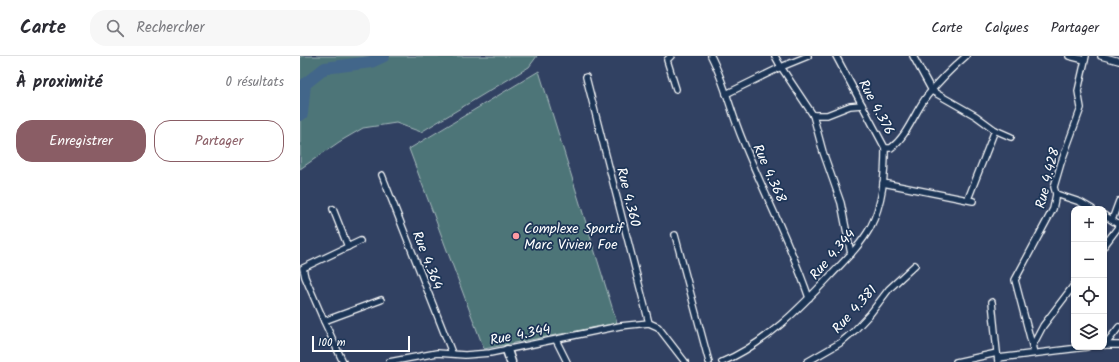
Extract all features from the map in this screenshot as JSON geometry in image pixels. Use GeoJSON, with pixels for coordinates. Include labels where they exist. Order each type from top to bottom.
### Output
{"type":"FeatureCollection","features":[{"type":"Feature","properties":{"kind":"street"},"geometry":{"type":"LineString","coordinates":[[671,56],[667,60],[676,89]]}},
{"type":"Feature","properties":{"kind":"street","name":"Rue 4.368"},"geometry":{"type":"LineString","coordinates":[[711,56],[742,140],[798,267],[809,298]]}},
{"type":"Feature","properties":{"kind":"street"},"geometry":{"type":"LineString","coordinates":[[776,56],[780,67],[814,115],[823,152],[841,203],[851,254]]}},
{"type":"Feature","properties":{"kind":"street"},"geometry":{"type":"LineString","coordinates":[[726,94],[780,67],[808,56]]}},
{"type":"Feature","properties":{"kind":"street","name":"Rue 4.376"},"geometry":{"type":"LineString","coordinates":[[836,56],[885,148]]}},
{"type":"Feature","properties":{"kind":"street"},"geometry":{"type":"LineString","coordinates":[[913,56],[932,91],[976,116],[996,130],[1011,137]]}},
{"type":"Feature","properties":{"kind":"street"},"geometry":{"type":"LineString","coordinates":[[885,148],[891,148],[899,142],[928,95],[949,70],[966,56]]}},
{"type":"Feature","properties":{"kind":"street"},"geometry":{"type":"LineString","coordinates":[[1069,56],[1086,58]]}},
{"type":"Feature","properties":{"kind":"street"},"geometry":{"type":"LineString","coordinates":[[1101,56],[1119,61]]}},
{"type":"Feature","properties":{"kind":"street","name":"Rue 4.428"},"geometry":{"type":"LineString","coordinates":[[1034,353],[1015,280],[1053,210],[1056,194],[1054,187],[1080,108],[1078,91],[1086,58]]}},
{"type":"Feature","properties":{"kind":"street","name":"Rue 4.360"},"geometry":{"type":"LineString","coordinates":[[586,77],[650,323]]}},
{"type":"Feature","properties":{"kind":"street"},"geometry":{"type":"LineString","coordinates":[[814,115],[827,115],[850,106],[862,105]]}},
{"type":"Feature","properties":{"kind":"street"},"geometry":{"type":"LineString","coordinates":[[883,183],[970,200],[996,130]]}},
{"type":"Feature","properties":{"kind":"street","name":"Rue 4.344"},"geometry":{"type":"LineString","coordinates":[[722,362],[757,343],[809,298],[851,254],[870,228],[880,203],[885,148]]}},
{"type":"Feature","properties":{"kind":"street","name":"Rue 4.364"},"geometry":{"type":"LineString","coordinates":[[382,174],[452,353]]}},
{"type":"Feature","properties":{"kind":"street"},"geometry":{"type":"LineString","coordinates":[[1056,194],[1080,202],[1087,206]]}},
{"type":"Feature","properties":{"kind":"street"},"geometry":{"type":"LineString","coordinates":[[1112,220],[1119,201]]}},
{"type":"Feature","properties":{"kind":"street"},"geometry":{"type":"LineString","coordinates":[[333,209],[348,247]]}},
{"type":"Feature","properties":{"kind":"street"},"geometry":{"type":"LineString","coordinates":[[1107,217],[1119,225],[1107,242]]}},
{"type":"Feature","properties":{"kind":"street"},"geometry":{"type":"LineString","coordinates":[[675,235],[709,362]]}},
{"type":"Feature","properties":{"kind":"street"},"geometry":{"type":"LineString","coordinates":[[343,362],[304,277],[303,268],[360,241]]}},
{"type":"Feature","properties":{"kind":"street","name":"Rue 4.381"},"geometry":{"type":"LineString","coordinates":[[807,362],[815,360],[840,343],[854,331],[870,314],[889,289],[915,266]]}},
{"type":"Feature","properties":{"kind":"street"},"geometry":{"type":"LineString","coordinates":[[1033,345],[1043,326],[1071,289]]}},
{"type":"Feature","properties":{"kind":"street"},"geometry":{"type":"LineString","coordinates":[[324,322],[381,300]]}},
{"type":"Feature","properties":{"kind":"street"},"geometry":{"type":"LineString","coordinates":[[992,302],[998,358]]}},
{"type":"Feature","properties":{"kind":"street"},"geometry":{"type":"LineString","coordinates":[[650,323],[658,327],[685,362]]}},
{"type":"Feature","properties":{"kind":"street","name":"Rue 4.344"},"geometry":{"type":"LineString","coordinates":[[389,362],[437,352],[465,355],[507,350],[620,326],[650,323]]}},
{"type":"Feature","properties":{"kind":"street"},"geometry":{"type":"LineString","coordinates":[[1107,341],[1119,327]]}},
{"type":"Feature","properties":{"kind":"street"},"geometry":{"type":"LineString","coordinates":[[556,340],[567,362]]}},
{"type":"Feature","properties":{"kind":"street"},"geometry":{"type":"LineString","coordinates":[[1107,345],[1119,345]]}},
{"type":"Feature","properties":{"kind":"street"},"geometry":{"type":"LineString","coordinates":[[956,362],[1071,349]]}},
{"type":"Feature","properties":{"kind":"street"},"geometry":{"type":"LineString","coordinates":[[507,350],[511,362]]}},
{"type":"Feature","properties":{"kind":"green space"},"geometry":{"type":"Polygon","coordinates":[[[300,56],[537,56],[529,67],[421,132],[396,123],[363,128],[339,142],[300,169],[300,56]]]}},
{"type":"Feature","properties":{"kind":"green space","name":"Complexe Sportif Marc Vivien Foe"},"geometry":{"type":"Polygon","coordinates":[[[539,71],[617,323],[484,349],[409,149],[539,71]]]}},
{"type":"Feature","properties":{"kind":"waterway"},"geometry":{"type":"LineString","coordinates":[[300,115],[302,114],[305,84],[325,68],[371,62],[384,56]]}},
{"type":"Feature","properties":{"kind":"place","name":"Complexe Sportif Marc Vivien Foe"},"geometry":{"type":"Point","coordinates":[516,236]}}]}
